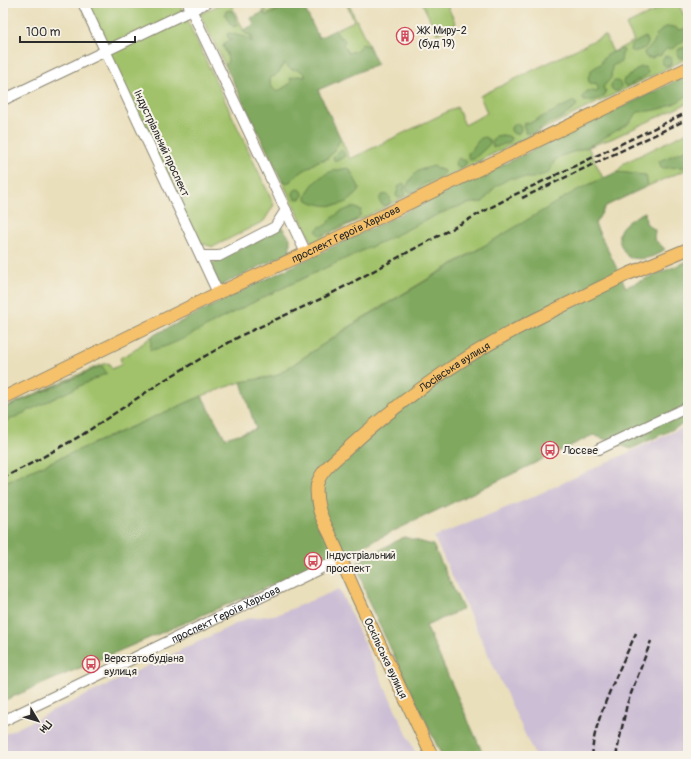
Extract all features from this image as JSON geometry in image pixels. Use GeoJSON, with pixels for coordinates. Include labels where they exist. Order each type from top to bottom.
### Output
{"type":"FeatureCollection","features":[{"type":"Feature","properties":{"kind":"main road","name":"проспект Героїв Харкова"},"geometry":{"type":"LineString","coordinates":[[3,398],[218,293],[306,253],[688,68]]}},
{"type":"Feature","properties":{"kind":"main road","name":"Лосівська вулиця"},"geometry":{"type":"LineString","coordinates":[[340,559],[319,510],[317,485],[320,477],[329,466],[357,439],[437,378],[518,328],[628,274],[688,249]]}},
{"type":"Feature","properties":{"kind":"main road","name":"Оскільська вулиця"},"geometry":{"type":"LineString","coordinates":[[340,559],[432,756]]}},
{"type":"Feature","properties":{"kind":"street","name":"Індустріальний проспект"},"geometry":{"type":"LineString","coordinates":[[83,3],[218,293]]}},
{"type":"Feature","properties":{"kind":"street"},"geometry":{"type":"LineString","coordinates":[[3,100],[106,51],[190,6],[206,3]]}},
{"type":"Feature","properties":{"kind":"street"},"geometry":{"type":"LineString","coordinates":[[190,6],[306,253]]}},
{"type":"Feature","properties":{"kind":"street"},"geometry":{"type":"LineString","coordinates":[[201,256],[219,256],[275,227],[286,210]]}},
{"type":"Feature","properties":{"kind":"street"},"geometry":{"type":"LineString","coordinates":[[599,449],[688,407]]}},
{"type":"Feature","properties":{"kind":"street","name":"проспект Героїв Харкова"},"geometry":{"type":"LineString","coordinates":[[3,721],[340,559]]}},
{"type":"Feature","properties":{"kind":"shaded area"},"geometry":{"type":"Polygon","coordinates":[[[688,425],[688,756],[535,756],[434,537],[528,499],[688,425]]]}},
{"type":"Feature","properties":{"kind":"shaded area"},"geometry":{"type":"Polygon","coordinates":[[[339,589],[417,756],[3,756],[3,735],[246,619],[279,614],[339,589]]]}},
{"type":"Feature","properties":{"kind":"green space"},"geometry":{"type":"Polygon","coordinates":[[[80,3],[179,3],[274,205],[264,221],[213,247],[194,241],[80,3]]]}},
{"type":"Feature","properties":{"kind":"green space"},"geometry":{"type":"Polygon","coordinates":[[[223,3],[238,3],[232,6],[245,33],[252,36],[252,42],[228,38],[231,39],[231,41],[223,46],[227,54],[228,62],[225,65],[200,14],[223,3]]]}},
{"type":"Feature","properties":{"kind":"green space"},"geometry":{"type":"Polygon","coordinates":[[[260,3],[263,3],[267,12],[287,3],[293,3],[266,16],[260,3]]]}},
{"type":"Feature","properties":{"kind":"green space"},"geometry":{"type":"Polygon","coordinates":[[[292,3],[302,3],[319,38],[335,30],[339,37],[343,38],[345,41],[343,45],[348,53],[356,51],[362,44],[369,46],[377,64],[318,90],[341,139],[327,159],[318,161],[288,183],[282,181],[225,65],[228,62],[227,54],[223,46],[226,42],[231,41],[227,34],[229,33],[249,38],[252,42],[252,36],[245,33],[243,30],[254,25],[251,18],[264,12],[266,16],[292,3]],[[284,63],[280,71],[275,76],[271,77],[271,85],[277,92],[291,83],[290,78],[297,76],[305,77],[305,74],[299,70],[291,69],[284,63]]]}},
{"type":"Feature","properties":{"kind":"green space"},"geometry":{"type":"Polygon","coordinates":[[[346,3],[348,3],[369,46],[362,45],[356,51],[348,53],[343,45],[345,41],[339,37],[335,30],[354,21],[346,3]]]}},
{"type":"Feature","properties":{"kind":"green space"},"geometry":{"type":"Polygon","coordinates":[[[422,3],[446,3],[456,24],[437,34],[422,3]]]}},
{"type":"Feature","properties":{"kind":"green space"},"geometry":{"type":"Polygon","coordinates":[[[671,3],[678,3],[684,16],[688,14],[688,58],[312,243],[282,181],[289,182],[318,161],[327,159],[341,139],[350,159],[457,107],[465,125],[487,113],[480,96],[605,35],[613,52],[634,41],[626,25],[671,3]]]}},
{"type":"Feature","properties":{"kind":"green space"},"geometry":{"type":"Polygon","coordinates":[[[231,10],[235,16],[237,25],[234,27],[230,24],[225,14],[226,11],[231,10]]]}},
{"type":"Feature","properties":{"kind":"green space"},"geometry":{"type":"Polygon","coordinates":[[[665,27],[675,27],[679,30],[688,30],[688,36],[674,48],[666,49],[660,56],[657,55],[652,58],[648,58],[645,56],[644,52],[654,43],[656,35],[665,27]]]}},
{"type":"Feature","properties":{"kind":"green space"},"geometry":{"type":"Polygon","coordinates":[[[645,37],[648,43],[645,48],[634,52],[630,50],[631,45],[645,37]]]}},
{"type":"Feature","properties":{"kind":"green space"},"geometry":{"type":"Polygon","coordinates":[[[686,47],[688,50],[687,56],[684,58],[679,58],[677,53],[679,49],[686,47]]]}},
{"type":"Feature","properties":{"kind":"green space"},"geometry":{"type":"Polygon","coordinates":[[[623,49],[624,51],[621,62],[612,66],[611,78],[603,87],[606,92],[605,95],[595,100],[584,101],[582,97],[587,91],[598,91],[596,83],[592,84],[589,82],[588,78],[591,71],[602,62],[607,55],[623,49]]]}},
{"type":"Feature","properties":{"kind":"green space"},"geometry":{"type":"Polygon","coordinates":[[[665,56],[669,56],[671,57],[671,65],[665,66],[662,63],[662,59],[665,56]]]}},
{"type":"Feature","properties":{"kind":"green space"},"geometry":{"type":"Polygon","coordinates":[[[283,63],[291,69],[299,69],[305,74],[305,77],[297,76],[291,83],[277,92],[270,83],[271,76],[275,76],[280,71],[283,63]]]}},
{"type":"Feature","properties":{"kind":"green space"},"geometry":{"type":"Polygon","coordinates":[[[641,67],[645,67],[648,72],[647,75],[628,86],[624,85],[624,79],[641,67]]]}},
{"type":"Feature","properties":{"kind":"green space"},"geometry":{"type":"Polygon","coordinates":[[[688,75],[688,95],[676,103],[664,108],[638,112],[628,124],[588,147],[564,155],[555,160],[549,173],[532,178],[510,178],[495,187],[483,202],[472,203],[448,210],[268,295],[190,336],[169,345],[150,350],[152,336],[688,75]]]}},
{"type":"Feature","properties":{"kind":"green space"},"geometry":{"type":"Polygon","coordinates":[[[614,81],[618,81],[620,82],[620,90],[614,91],[611,88],[611,84],[614,81]]]}},
{"type":"Feature","properties":{"kind":"green space"},"geometry":{"type":"Polygon","coordinates":[[[688,82],[688,103],[611,139],[588,147],[603,178],[466,256],[361,319],[276,376],[241,382],[202,396],[3,483],[3,408],[100,365],[109,363],[112,369],[122,364],[120,358],[133,351],[152,336],[688,82]]]}},
{"type":"Feature","properties":{"kind":"green space"},"geometry":{"type":"Polygon","coordinates":[[[574,101],[576,103],[576,107],[563,117],[547,124],[533,134],[525,133],[523,126],[525,123],[530,123],[574,101]]]}},
{"type":"Feature","properties":{"kind":"green space"},"geometry":{"type":"Polygon","coordinates":[[[514,124],[518,124],[520,125],[520,133],[514,134],[511,131],[511,127],[514,124]]]}},
{"type":"Feature","properties":{"kind":"green space"},"geometry":{"type":"Polygon","coordinates":[[[688,132],[688,169],[648,186],[617,172],[624,163],[688,132]]]}},
{"type":"Feature","properties":{"kind":"green space"},"geometry":{"type":"Polygon","coordinates":[[[502,135],[511,138],[509,143],[493,147],[492,141],[496,136],[502,135]]]}},
{"type":"Feature","properties":{"kind":"green space"},"geometry":{"type":"Polygon","coordinates":[[[485,137],[490,141],[490,144],[474,159],[470,160],[468,153],[480,139],[485,137]]]}},
{"type":"Feature","properties":{"kind":"green space"},"geometry":{"type":"Polygon","coordinates":[[[341,149],[345,156],[337,161],[334,160],[333,157],[341,149]]]}},
{"type":"Feature","properties":{"kind":"green space"},"geometry":{"type":"Polygon","coordinates":[[[688,149],[688,167],[661,168],[659,161],[688,149]]]}},
{"type":"Feature","properties":{"kind":"green space"},"geometry":{"type":"Polygon","coordinates":[[[459,158],[467,162],[462,167],[457,167],[455,164],[459,158]]]}},
{"type":"Feature","properties":{"kind":"green space"},"geometry":{"type":"Polygon","coordinates":[[[433,166],[444,171],[443,176],[424,184],[415,192],[410,192],[406,189],[408,183],[417,172],[433,166]]]}},
{"type":"Feature","properties":{"kind":"green space"},"geometry":{"type":"Polygon","coordinates":[[[349,168],[359,187],[359,192],[348,201],[331,206],[320,205],[306,199],[307,194],[313,184],[321,177],[331,172],[349,168]]]}},
{"type":"Feature","properties":{"kind":"green space"},"geometry":{"type":"Polygon","coordinates":[[[617,172],[646,175],[648,186],[606,206],[595,224],[626,287],[688,261],[688,422],[631,449],[593,435],[365,545],[3,701],[3,483],[202,396],[225,438],[256,429],[241,382],[276,376],[357,322],[577,190],[617,172]]]}},
{"type":"Feature","properties":{"kind":"green space"},"geometry":{"type":"Polygon","coordinates":[[[403,183],[405,185],[404,190],[406,194],[403,197],[398,198],[396,195],[399,186],[403,183]]]}},
{"type":"Feature","properties":{"kind":"green space"},"geometry":{"type":"Polygon","coordinates":[[[296,189],[300,189],[302,190],[302,198],[296,199],[293,196],[293,192],[296,189]]]}},
{"type":"Feature","properties":{"kind":"green space"},"geometry":{"type":"Polygon","coordinates":[[[383,195],[387,195],[389,196],[389,204],[383,205],[380,202],[380,198],[383,195]]]}},
{"type":"Feature","properties":{"kind":"green space"},"geometry":{"type":"Polygon","coordinates":[[[353,207],[361,210],[360,216],[356,220],[320,236],[316,231],[319,227],[327,224],[337,214],[353,207]]]}},
{"type":"Feature","properties":{"kind":"green space"},"geometry":{"type":"Polygon","coordinates":[[[645,212],[646,223],[655,230],[654,239],[665,249],[648,258],[638,259],[628,257],[619,241],[621,229],[630,220],[645,212]]]}},
{"type":"Feature","properties":{"kind":"green space"},"geometry":{"type":"Polygon","coordinates":[[[281,226],[290,238],[290,252],[220,286],[209,265],[281,226]]]}},
{"type":"Feature","properties":{"kind":"green space"},"geometry":{"type":"Polygon","coordinates":[[[102,366],[107,373],[3,423],[3,409],[102,366]]]}},
{"type":"Feature","properties":{"kind":"green space"},"geometry":{"type":"Polygon","coordinates":[[[404,537],[433,545],[463,609],[426,626],[484,756],[442,756],[369,603],[356,563],[404,537]]]}},
{"type":"Feature","properties":{"kind":"railway"},"geometry":{"type":"LineString","coordinates":[[3,478],[82,435],[163,381],[242,335],[325,297],[514,195],[688,112]]}},
{"type":"Feature","properties":{"kind":"railway"},"geometry":{"type":"LineString","coordinates":[[522,198],[688,119]]}},
{"type":"Feature","properties":{"kind":"railway"},"geometry":{"type":"LineString","coordinates":[[593,756],[593,745],[596,730],[608,694],[636,633]]}},
{"type":"Feature","properties":{"kind":"railway"},"geometry":{"type":"LineString","coordinates":[[616,756],[627,704],[651,641]]}},
{"type":"Feature","properties":{"kind":"place","name":"ЖК Миру-2 (буд 19)"},"geometry":{"type":"Point","coordinates":[405,36]}},
{"type":"Feature","properties":{"kind":"place","name":"Лосєве"},"geometry":{"type":"Point","coordinates":[550,450]}},
{"type":"Feature","properties":{"kind":"place","name":"Індустріальний проспект"},"geometry":{"type":"Point","coordinates":[313,561]}},
{"type":"Feature","properties":{"kind":"place","name":"Верстатобудівна вулиця"},"geometry":{"type":"Point","coordinates":[91,664]}}]}
